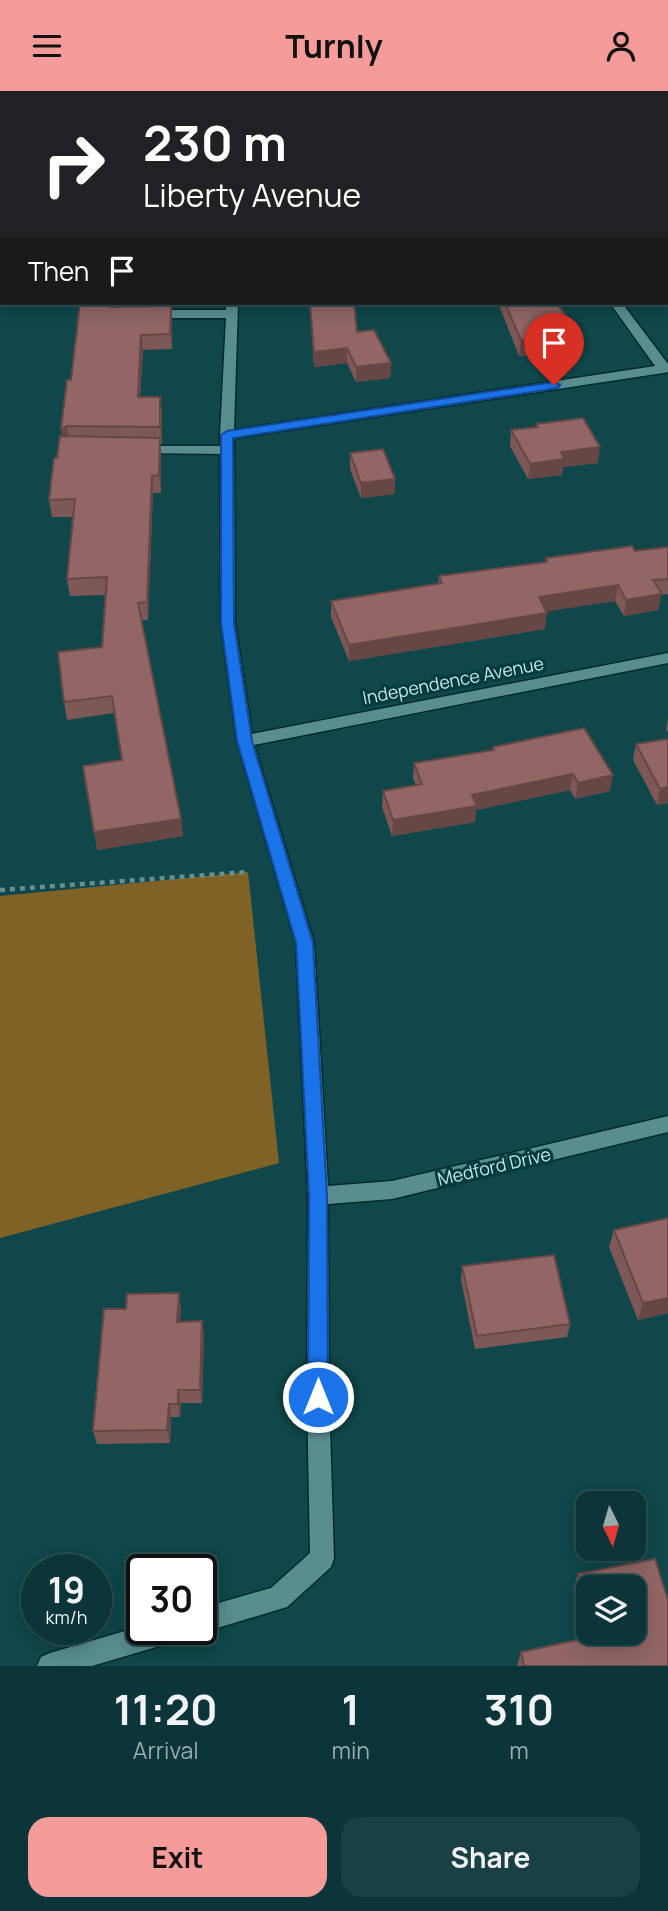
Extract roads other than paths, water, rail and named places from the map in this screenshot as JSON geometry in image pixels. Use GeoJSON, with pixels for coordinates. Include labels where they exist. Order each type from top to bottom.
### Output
{"type":"FeatureCollection","features":[{"type":"Feature","properties":{"kind":"street"},"geometry":{"type":"LineString","coordinates":[[122,449],[227,442],[666,369],[618,305]]}},
{"type":"Feature","properties":{"kind":"street"},"geometry":{"type":"LineString","coordinates":[[137,314],[231,308],[227,442],[228,623],[245,741],[304,943],[318,1196],[322,1558],[278,1598],[217,1616]]}},
{"type":"Feature","properties":{"kind":"street","name":"Independence Avenue"},"geometry":{"type":"LineString","coordinates":[[245,741],[668,657]]}},
{"type":"Feature","properties":{"kind":"street","name":"Medford Drive"},"geometry":{"type":"LineString","coordinates":[[318,1196],[392,1190],[668,1124]]}},
{"type":"Feature","properties":{"kind":"street"},"geometry":{"type":"LineString","coordinates":[[50,1666],[126,1643]]}}]}
